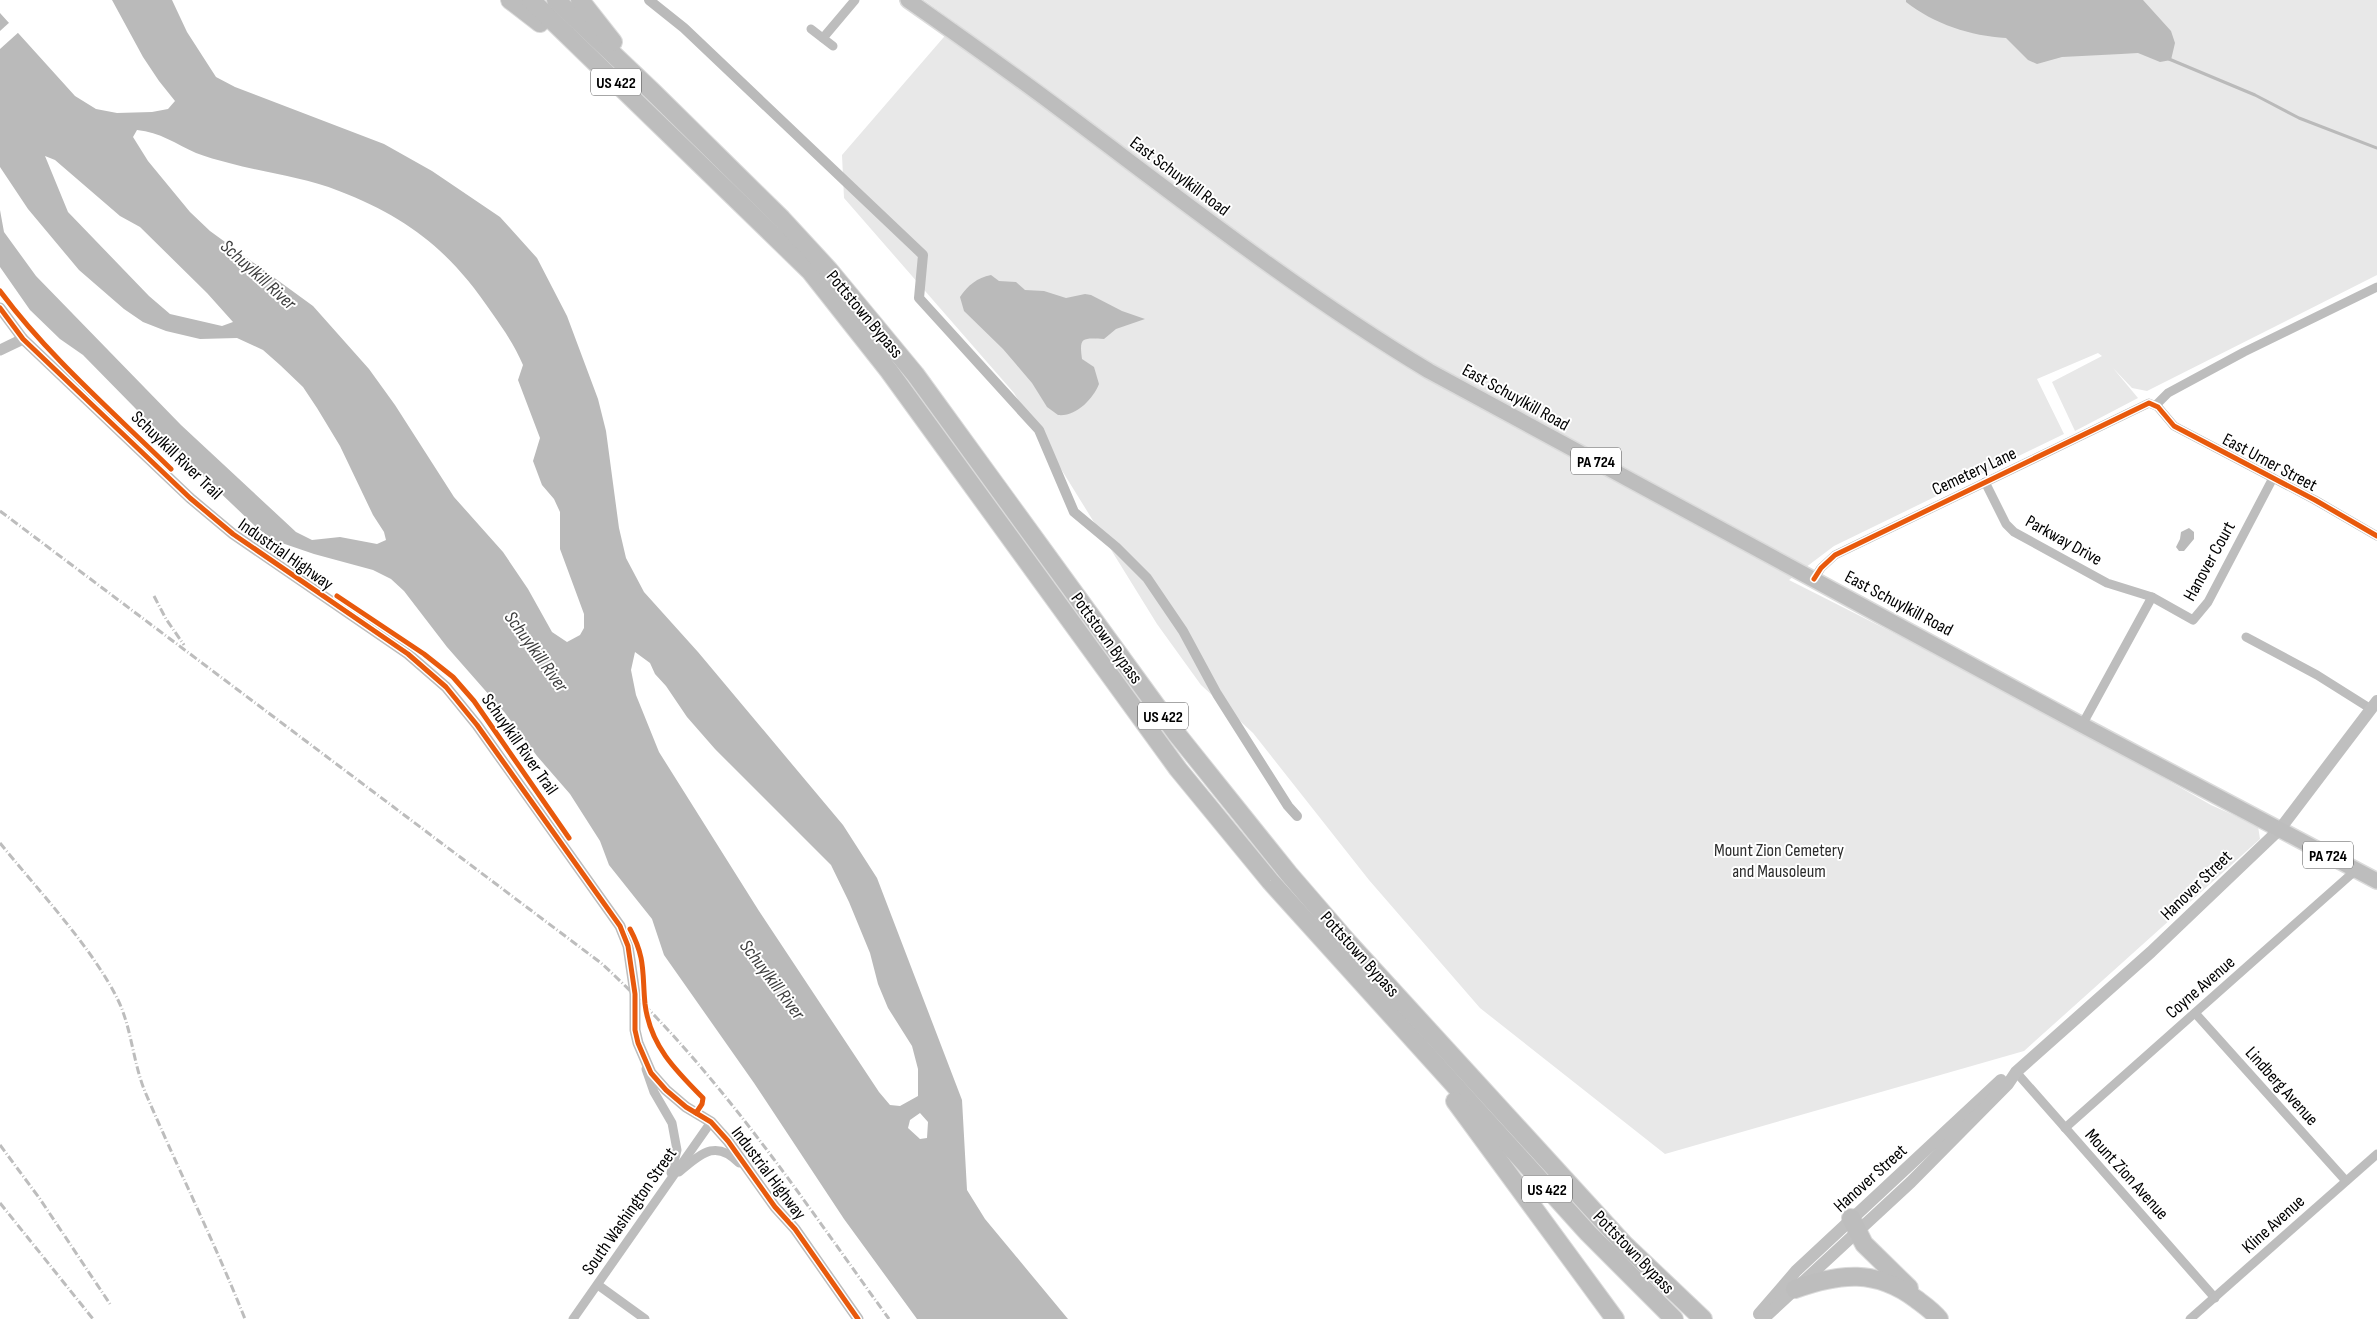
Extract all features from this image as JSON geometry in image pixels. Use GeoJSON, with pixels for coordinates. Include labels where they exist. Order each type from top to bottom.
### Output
{"type":"FeatureCollection","features":[{"type":"Feature","properties":{"kind":"highway"},"geometry":{"type":"LineString","coordinates":[[510,0],[530,14],[700,164]]}},
{"type":"Feature","properties":{"kind":"highway","name":"Pottstown Bypass"},"geometry":{"type":"LineString","coordinates":[[531,0],[810,271],[889,371],[1178,770],[1270,881],[1425,1054],[1588,1233],[1674,1319]]}},
{"type":"Feature","properties":{"kind":"highway","name":"Pottstown Bypass"},"geometry":{"type":"LineString","coordinates":[[556,0],[782,219],[876,325],[956,430],[1176,733],[1290,874],[1346,940],[1617,1236],[1668,1288],[1703,1319]]}},
{"type":"Feature","properties":{"kind":"highway"},"geometry":{"type":"LineString","coordinates":[[580,0],[652,91]]}},
{"type":"Feature","properties":{"kind":"highway"},"geometry":{"type":"LineString","coordinates":[[1425,1054],[1438,1078],[1615,1319]]}},
{"type":"Feature","properties":{"kind":"highway"},"geometry":{"type":"LineString","coordinates":[[1854,1224],[1864,1244],[1937,1317]]}},
{"type":"Feature","properties":{"kind":"highway"},"geometry":{"type":"LineString","coordinates":[[1795,1289],[1841,1277],[1876,1278],[1910,1294],[1937,1317]]}},
{"type":"Feature","properties":{"kind":"main road","name":"East Schuylkill Road"},"geometry":{"type":"LineString","coordinates":[[908,0],[1064,112],[1265,262],[1376,339],[1438,375],[2082,725],[2280,829]]}},
{"type":"Feature","properties":{"kind":"main road","name":"Hanover Street"},"geometry":{"type":"LineString","coordinates":[[1763,1319],[1795,1289],[1854,1224],[2006,1075],[2016,1072],[2158,946],[2280,829],[2374,705]]}},
{"type":"Feature","properties":{"kind":"main road","name":"PA 724"},"geometry":{"type":"LineString","coordinates":[[2280,829],[2377,881]]}},
{"type":"Feature","properties":{"kind":"main road","name":"Hanover Street"},"geometry":{"type":"LineString","coordinates":[[1755,1319],[1796,1271],[1854,1224]]}},
{"type":"Feature","properties":{"kind":"street"},"geometry":{"type":"LineString","coordinates":[[823,38],[855,0]]}},
{"type":"Feature","properties":{"kind":"street"},"geometry":{"type":"LineString","coordinates":[[811,29],[833,46]]}},
{"type":"Feature","properties":{"kind":"street"},"geometry":{"type":"LineString","coordinates":[[2156,405],[2168,392],[2244,352],[2377,287]]}},
{"type":"Feature","properties":{"kind":"street","name":"Industrial Highway"},"geometry":{"type":"LineString","coordinates":[[0,308],[24,339],[190,498],[224,527],[408,654],[446,687],[477,725],[620,926],[628,946],[635,994],[635,1030],[651,1073],[666,1090],[686,1107],[712,1122],[728,1141],[775,1208],[795,1229],[858,1319]]}},
{"type":"Feature","properties":{"kind":"street"},"geometry":{"type":"LineString","coordinates":[[0,350],[24,339]]}},
{"type":"Feature","properties":{"kind":"street","name":"Cemetery Lane"},"geometry":{"type":"LineString","coordinates":[[1814,579],[1821,568],[1835,555],[2143,404],[2156,405]]}},
{"type":"Feature","properties":{"kind":"street","name":"East Urner Street"},"geometry":{"type":"LineString","coordinates":[[2156,405],[2174,426],[2377,536]]}},
{"type":"Feature","properties":{"kind":"street","name":"Hanover Court"},"geometry":{"type":"LineString","coordinates":[[2152,597],[2193,620],[2208,602],[2272,478]]}},
{"type":"Feature","properties":{"kind":"street","name":"Parkway Drive"},"geometry":{"type":"LineString","coordinates":[[1985,482],[2006,524],[2014,532],[2107,583],[2152,597]]}},
{"type":"Feature","properties":{"kind":"street"},"geometry":{"type":"LineString","coordinates":[[2082,725],[2152,597]]}},
{"type":"Feature","properties":{"kind":"street"},"geometry":{"type":"LineString","coordinates":[[2246,637],[2374,705]]}},
{"type":"Feature","properties":{"kind":"street","name":"Coyne Avenue"},"geometry":{"type":"LineString","coordinates":[[2065,1128],[2356,870]]}},
{"type":"Feature","properties":{"kind":"street","name":"Lindberg Avenue"},"geometry":{"type":"LineString","coordinates":[[2195,1013],[2346,1181]]}},
{"type":"Feature","properties":{"kind":"street"},"geometry":{"type":"LineString","coordinates":[[638,1042],[654,1092],[672,1124],[677,1150],[669,1180]]}},
{"type":"Feature","properties":{"kind":"street","name":"Mount Zion Avenue"},"geometry":{"type":"LineString","coordinates":[[2016,1072],[2215,1298]]}},
{"type":"Feature","properties":{"kind":"street","name":"South Washington Street"},"geometry":{"type":"LineString","coordinates":[[573,1319],[669,1180],[712,1122]]}},
{"type":"Feature","properties":{"kind":"street"},"geometry":{"type":"LineString","coordinates":[[669,1180],[705,1151],[717,1150],[732,1156],[756,1180]]}},
{"type":"Feature","properties":{"kind":"street","name":"Kline Avenue"},"geometry":{"type":"LineString","coordinates":[[2190,1319],[2346,1181],[2375,1160]]}},
{"type":"Feature","properties":{"kind":"street"},"geometry":{"type":"LineString","coordinates":[[598,1285],[645,1319]]}},
{"type":"Feature","properties":{"kind":"green space","name":"Mount Zion Cemetery and Mausoleum"},"geometry":{"type":"Polygon","coordinates":[[[924,0],[2377,0],[2377,275],[2147,391],[2132,388],[2113,368],[2138,398],[2075,431],[2052,382],[2102,356],[2098,353],[2037,379],[2064,434],[1834,546],[1789,580],[2034,704],[2211,805],[2258,826],[2260,839],[2024,1051],[1665,1154],[1480,1008],[1369,880],[1253,733],[1201,685],[1157,624],[1014,393],[844,198],[842,155],[956,23],[924,0]]]}},
{"type":"Feature","properties":{"kind":"water","name":"Schuylkill River"},"geometry":{"type":"Polygon","coordinates":[[[112,0],[172,0],[187,32],[216,77],[235,87],[384,144],[432,171],[500,217],[537,258],[567,316],[598,399],[606,431],[619,528],[626,558],[644,592],[698,652],[843,825],[877,878],[962,1100],[967,1190],[985,1219],[1068,1319],[917,1319],[844,1219],[754,1083],[664,955],[652,919],[609,865],[600,841],[570,794],[537,756],[505,713],[447,647],[404,591],[391,579],[373,570],[314,554],[273,540],[255,526],[187,461],[83,355],[60,339],[30,310],[0,267],[0,210],[4,232],[36,276],[181,425],[296,532],[312,540],[340,537],[377,544],[386,540],[384,532],[373,515],[340,446],[303,387],[263,350],[237,338],[200,339],[166,331],[143,322],[124,309],[79,270],[28,209],[0,167],[0,13],[75,96],[96,109],[117,113],[152,112],[168,109],[175,101],[143,57],[112,0]],[[137,130],[133,137],[148,161],[190,212],[210,231],[313,306],[369,369],[395,405],[454,497],[503,552],[528,589],[552,632],[567,642],[580,635],[584,628],[584,614],[560,549],[560,512],[554,499],[542,485],[533,461],[540,438],[518,380],[523,365],[501,326],[476,291],[444,254],[407,225],[387,213],[339,191],[312,182],[243,167],[208,157],[153,133],[137,130]],[[45,156],[68,212],[149,296],[170,314],[222,326],[233,322],[207,293],[140,227],[120,216],[55,160],[45,156]],[[635,652],[631,670],[636,695],[659,752],[759,911],[879,1092],[890,1105],[900,1106],[918,1096],[918,1069],[912,1046],[888,1008],[878,984],[870,953],[831,865],[715,749],[687,717],[666,686],[655,674],[650,663],[635,652]],[[920,1113],[910,1120],[908,1128],[920,1139],[927,1138],[928,1122],[920,1113]]]}},
{"type":"Feature","properties":{"kind":"water"},"geometry":{"type":"Polygon","coordinates":[[[1906,0],[2143,0],[2171,31],[2175,43],[2171,60],[2160,62],[2138,53],[2062,57],[2037,64],[2028,60],[2006,38],[1980,35],[1953,28],[1917,10],[1906,0]]]}},
{"type":"Feature","properties":{"kind":"water"},"geometry":{"type":"Polygon","coordinates":[[[991,275],[999,281],[1016,282],[1025,290],[1044,291],[1066,298],[1085,294],[1091,295],[1122,311],[1145,319],[1116,329],[1104,339],[1084,340],[1081,346],[1082,359],[1094,367],[1099,384],[1093,395],[1083,406],[1071,413],[1058,415],[1047,407],[1032,383],[1003,349],[964,311],[960,297],[963,293],[977,280],[991,275]]]}},
{"type":"Feature","properties":{"kind":"water"},"geometry":{"type":"Polygon","coordinates":[[[2189,528],[2194,532],[2194,539],[2184,551],[2179,551],[2176,547],[2181,532],[2189,528]]]}},
{"type":"Feature","properties":{"kind":"pier"},"geometry":{"type":"Polygon","coordinates":[[[11,21],[20,31],[0,49],[0,31],[11,21]]]}},
{"type":"Feature","properties":{"kind":"waterway"},"geometry":{"type":"LineString","coordinates":[[649,0],[684,28],[923,255],[919,298],[1039,430],[1074,512],[1116,547],[1147,578],[1183,631],[1217,694],[1288,806],[1297,816]]}},
{"type":"Feature","properties":{"kind":"waterway"},"geometry":{"type":"LineString","coordinates":[[2169,59],[2255,95],[2299,118],[2377,148]]}},
{"type":"Feature","properties":{"kind":"railway"},"geometry":{"type":"LineString","coordinates":[[0,511],[601,963],[643,1004],[719,1089],[788,1179],[889,1319]]}},
{"type":"Feature","properties":{"kind":"railway"},"geometry":{"type":"LineString","coordinates":[[154,596],[166,619],[184,645]]}},
{"type":"Feature","properties":{"kind":"railway"},"geometry":{"type":"LineString","coordinates":[[0,843],[79,939],[107,980],[118,1000],[123,1011],[138,1071],[146,1094],[245,1319]]}},
{"type":"Feature","properties":{"kind":"railway"},"geometry":{"type":"LineString","coordinates":[[0,1145],[40,1199],[110,1304]]}},
{"type":"Feature","properties":{"kind":"railway"},"geometry":{"type":"LineString","coordinates":[[0,1203],[93,1319]]}},
{"type":"Feature","properties":{"kind":"cycle path","name":"Schuylkill River Trail"},"geometry":{"type":"LineString","coordinates":[[0,291],[60,361],[171,469]]}},
{"type":"Feature","properties":{"kind":"cycle path","name":"Schuylkill River Trail"},"geometry":{"type":"LineString","coordinates":[[0,308],[23,339],[190,498],[233,534],[408,654],[446,687],[477,725],[620,926],[628,946],[635,994],[635,1030],[638,1043],[651,1073],[666,1090],[686,1107],[711,1122],[728,1141],[775,1207],[795,1229],[858,1319]]}},
{"type":"Feature","properties":{"kind":"cycle path"},"geometry":{"type":"LineString","coordinates":[[1814,579],[1821,568],[1835,555],[2149,403],[2158,407],[2174,426],[2315,500],[2377,536]]}},
{"type":"Feature","properties":{"kind":"cycle path","name":"Schuylkill River Trail"},"geometry":{"type":"LineString","coordinates":[[337,596],[424,654],[453,677],[474,701],[569,838]]}},
{"type":"Feature","properties":{"kind":"cycle path"},"geometry":{"type":"LineString","coordinates":[[630,929],[641,958],[645,1004],[652,1032],[665,1056],[703,1098],[702,1104],[696,1113]]}}]}
